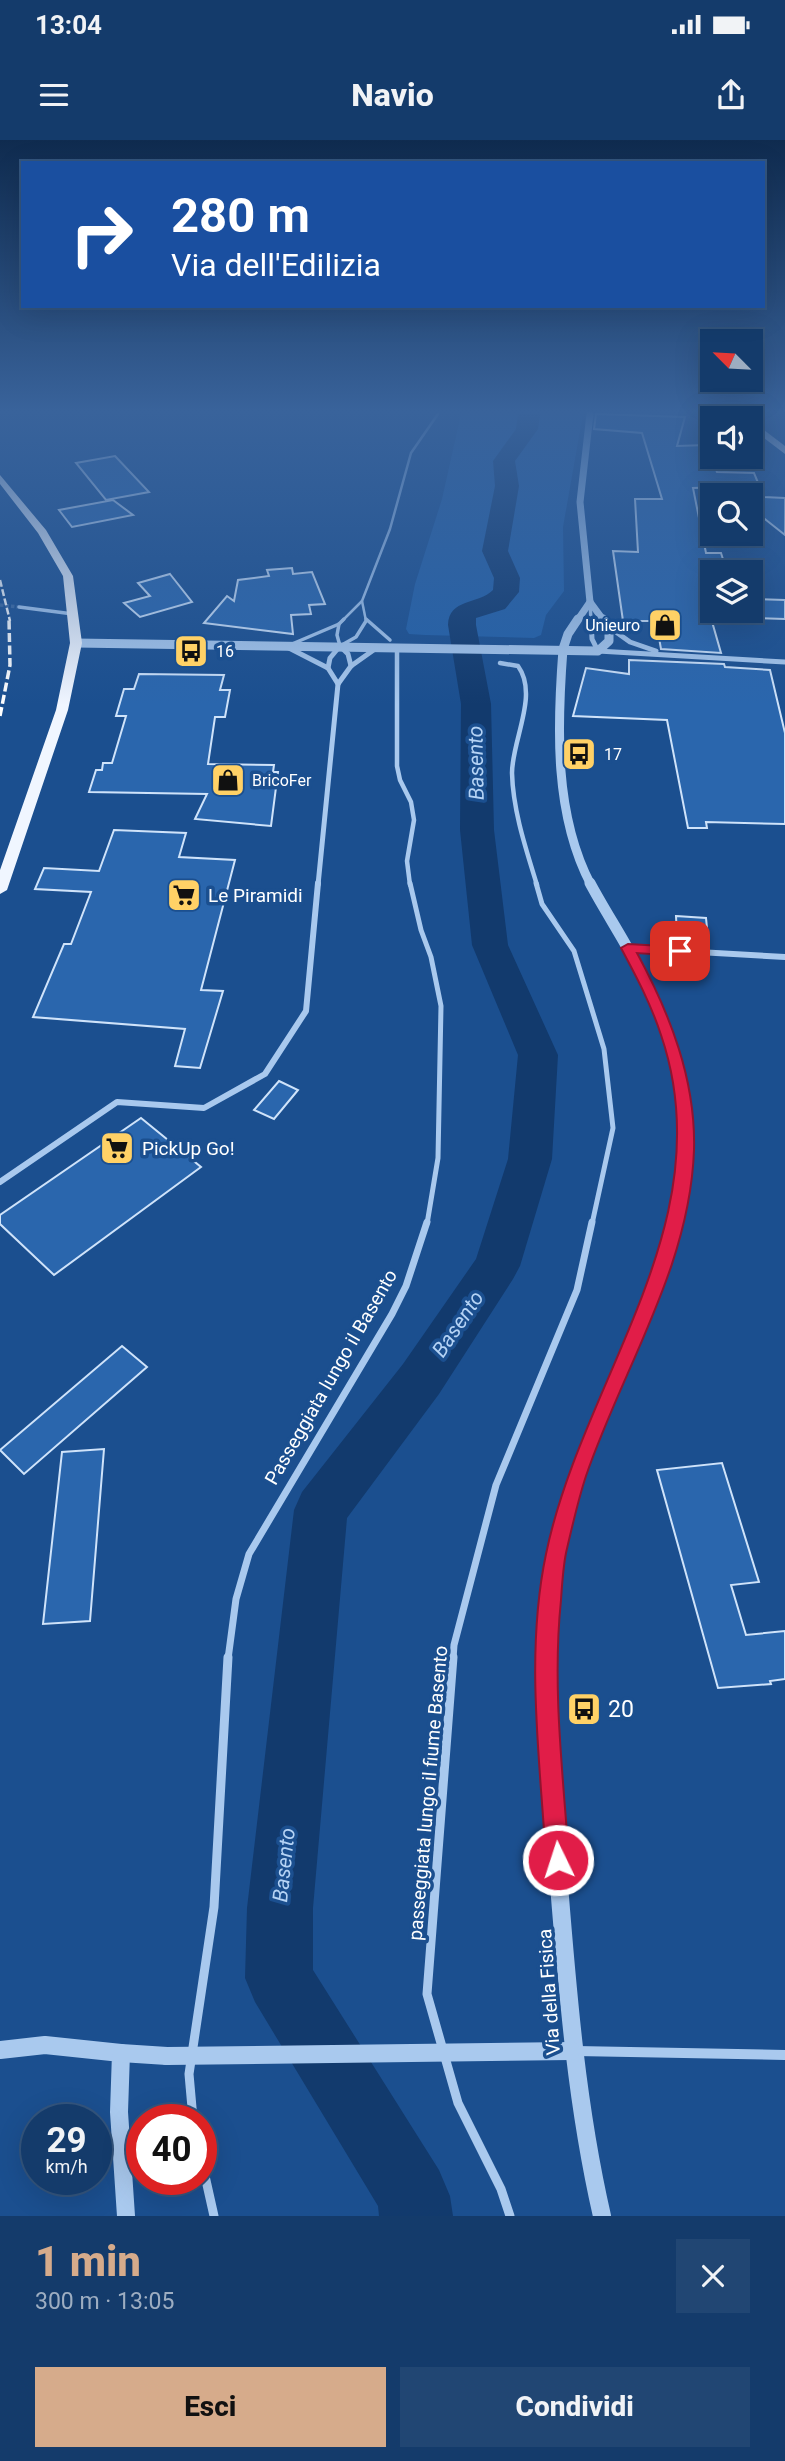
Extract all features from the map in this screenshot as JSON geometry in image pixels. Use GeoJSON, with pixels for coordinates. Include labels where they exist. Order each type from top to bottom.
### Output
{"type":"FeatureCollection","features":[{"type":"Feature","properties":{"kind":"main road"},"geometry":{"type":"LineString","coordinates":[[0,890],[62,710],[76,643],[75,614],[68,576],[42,532],[26,511]]}},
{"type":"Feature","properties":{"kind":"street"},"geometry":{"type":"LineString","coordinates":[[581,511],[593,639],[598,651]]}},
{"type":"Feature","properties":{"kind":"street"},"geometry":{"type":"LineString","coordinates":[[590,602],[609,627],[630,642],[666,655]]}},
{"type":"Feature","properties":{"kind":"street","name":"Via della Fisica"},"geometry":{"type":"LineString","coordinates":[[590,602],[565,640],[564,650],[559,744],[574,845],[584,871],[650,989],[669,1036],[681,1086],[686,1149],[683,1184],[668,1251],[642,1322],[576,1476],[558,1545],[549,1600],[546,1696],[572,2051],[586,2143],[602,2216]]}},
{"type":"Feature","properties":{"kind":"street"},"geometry":{"type":"LineString","coordinates":[[19,607],[75,614]]}},
{"type":"Feature","properties":{"kind":"street"},"geometry":{"type":"LineString","coordinates":[[598,651],[609,641],[609,627]]}},
{"type":"Feature","properties":{"kind":"street"},"geometry":{"type":"LineString","coordinates":[[76,643],[286,647],[340,646],[390,640],[419,644],[529,647],[785,662]]}},
{"type":"Feature","properties":{"kind":"street"},"geometry":{"type":"LineString","coordinates":[[340,646],[397,649],[419,644]]}},
{"type":"Feature","properties":{"kind":"street"},"geometry":{"type":"LineString","coordinates":[[340,646],[348,654],[351,666]]}},
{"type":"Feature","properties":{"kind":"street"},"geometry":{"type":"LineString","coordinates":[[328,668],[330,657],[340,646]]}},
{"type":"Feature","properties":{"kind":"street"},"geometry":{"type":"LineString","coordinates":[[286,647],[328,668],[338,684]]}},
{"type":"Feature","properties":{"kind":"street"},"geometry":{"type":"LineString","coordinates":[[0,1182],[117,1102],[204,1108],[265,1074],[306,1011],[338,684],[351,666],[375,649]]}},
{"type":"Feature","properties":{"kind":"street","name":"Passeggiata lungo il Basento"},"geometry":{"type":"LineString","coordinates":[[191,2104],[188,2085],[191,2044],[211,1941],[224,1695],[233,1601],[249,1554],[406,1286],[427,1225],[438,1158],[441,1006],[431,957],[421,930],[410,884],[407,861],[414,820],[411,802],[397,766],[397,649]]}},
{"type":"Feature","properties":{"kind":"street","name":"passeggiata lungo il fiume Basento"},"geometry":{"type":"LineString","coordinates":[[500,663],[518,666],[525,676],[524,705],[512,771],[517,816],[542,904],[573,951],[604,1049],[613,1128],[577,1290],[496,1485],[454,1645],[427,1994],[458,2103],[501,2189],[510,2216]]}},
{"type":"Feature","properties":{"kind":"street"},"geometry":{"type":"LineString","coordinates":[[628,948],[785,957]]}},
{"type":"Feature","properties":{"kind":"street"},"geometry":{"type":"LineString","coordinates":[[0,2050],[21,2045],[64,2045],[167,2056],[572,2051],[785,2055]]}},
{"type":"Feature","properties":{"kind":"street"},"geometry":{"type":"LineString","coordinates":[[121,2053],[119,2112],[126,2216]]}},
{"type":"Feature","properties":{"kind":"street"},"geometry":{"type":"LineString","coordinates":[[209,2195],[214,2216]]}},
{"type":"Feature","properties":{"kind":"lane"},"geometry":{"type":"LineString","coordinates":[[286,647],[339,624],[362,601],[395,511]]}},
{"type":"Feature","properties":{"kind":"lane"},"geometry":{"type":"LineString","coordinates":[[362,601],[366,621],[390,640]]}},
{"type":"Feature","properties":{"kind":"lane"},"geometry":{"type":"LineString","coordinates":[[339,624],[337,635],[340,646],[356,638],[366,621]]}},
{"type":"Feature","properties":{"kind":"shaded area"},"geometry":{"type":"Polygon","coordinates":[[[438,511],[566,511],[563,527],[564,591],[546,615],[541,635],[534,638],[409,634],[406,629],[415,584],[438,511]]]}},
{"type":"Feature","properties":{"kind":"building"},"geometry":{"type":"Polygon","coordinates":[[[60,511],[128,511],[133,515],[72,527],[60,511]]]}},
{"type":"Feature","properties":{"kind":"building"},"geometry":{"type":"Polygon","coordinates":[[[636,511],[698,511],[700,546],[705,546],[706,553],[721,553],[723,560],[700,560],[700,623],[712,623],[721,653],[661,649],[656,621],[623,621],[613,551],[638,552],[636,511]]]}},
{"type":"Feature","properties":{"kind":"building"},"geometry":{"type":"Polygon","coordinates":[[[763,511],[785,511],[785,535],[763,518],[763,511]]]}},
{"type":"Feature","properties":{"kind":"building"},"geometry":{"type":"Polygon","coordinates":[[[292,568],[293,574],[312,572],[325,604],[309,605],[311,614],[291,615],[293,634],[204,623],[227,596],[234,601],[238,580],[269,576],[267,570],[292,568]]]}},
{"type":"Feature","properties":{"kind":"building"},"geometry":{"type":"Polygon","coordinates":[[[170,574],[192,602],[140,617],[124,603],[150,596],[138,583],[170,574]]]}},
{"type":"Feature","properties":{"kind":"building"},"geometry":{"type":"Polygon","coordinates":[[[763,599],[785,600],[785,619],[763,618],[763,599]]]}},
{"type":"Feature","properties":{"kind":"building"},"geometry":{"type":"Polygon","coordinates":[[[629,660],[724,664],[725,667],[770,670],[785,733],[785,824],[706,822],[707,828],[688,828],[667,720],[573,716],[586,668],[629,674],[629,660]]]}},
{"type":"Feature","properties":{"kind":"building"},"geometry":{"type":"Polygon","coordinates":[[[139,674],[224,675],[220,690],[230,690],[225,717],[215,717],[208,764],[274,765],[273,772],[278,772],[271,826],[195,819],[207,794],[89,792],[96,770],[102,770],[103,763],[112,763],[126,716],[116,716],[124,689],[134,689],[139,674]]]}},
{"type":"Feature","properties":{"kind":"building"},"geometry":{"type":"Polygon","coordinates":[[[114,830],[186,833],[179,857],[235,860],[201,990],[223,991],[200,1068],[175,1066],[185,1029],[33,1017],[64,944],[71,944],[91,892],[35,889],[44,868],[99,871],[114,830]]]}},
{"type":"Feature","properties":{"kind":"building"},"geometry":{"type":"Polygon","coordinates":[[[676,916],[706,918],[708,938],[677,936],[676,916]]]}},
{"type":"Feature","properties":{"kind":"building"},"geometry":{"type":"Polygon","coordinates":[[[279,1081],[298,1090],[274,1119],[254,1110],[279,1081]]]}},
{"type":"Feature","properties":{"kind":"building"},"geometry":{"type":"Polygon","coordinates":[[[141,1118],[201,1167],[54,1275],[0,1224],[0,1215],[141,1118]]]}},
{"type":"Feature","properties":{"kind":"building"},"geometry":{"type":"Polygon","coordinates":[[[122,1346],[147,1367],[24,1474],[0,1450],[122,1346]]]}},
{"type":"Feature","properties":{"kind":"building"},"geometry":{"type":"Polygon","coordinates":[[[104,1449],[90,1621],[43,1624],[62,1452],[104,1449]]]}},
{"type":"Feature","properties":{"kind":"building"},"geometry":{"type":"Polygon","coordinates":[[[722,1463],[759,1582],[731,1585],[746,1635],[785,1631],[785,1679],[770,1681],[771,1684],[718,1688],[657,1470],[722,1463]]]}},
{"type":"Feature","properties":{"kind":"waterway","name":"Basento"},"geometry":{"type":"LineString","coordinates":[[416,2216],[413,2196],[279,1978],[280,1908],[321,1510],[421,1379],[497,1266],[530,1159],[538,1055],[490,945],[477,830],[476,704],[462,625],[462,615],[474,608],[495,603],[506,592],[507,578],[495,551],[502,511]]}},
{"type":"Feature","properties":{"kind":"tunnel"},"geometry":{"type":"LineString","coordinates":[[0,605],[19,607]]}},
{"type":"Feature","properties":{"kind":"railway"},"geometry":{"type":"LineString","coordinates":[[0,580],[10,621]]}},
{"type":"Feature","properties":{"kind":"railway"},"geometry":{"type":"LineString","coordinates":[[0,716],[10,665],[9,619]]}},
{"type":"Feature","properties":{"kind":"place","name":"Unieuro"},"geometry":{"type":"Point","coordinates":[665,625]}},
{"type":"Feature","properties":{"kind":"place","name":"16"},"geometry":{"type":"Point","coordinates":[191,651]}},
{"type":"Feature","properties":{"kind":"place","name":"17"},"geometry":{"type":"Point","coordinates":[579,754]}},
{"type":"Feature","properties":{"kind":"place","name":"BricoFer"},"geometry":{"type":"Point","coordinates":[228,780]}},
{"type":"Feature","properties":{"kind":"place","name":"Le Piramidi"},"geometry":{"type":"Point","coordinates":[184,895]}},
{"type":"Feature","properties":{"kind":"place","name":"PickUp Go!"},"geometry":{"type":"Point","coordinates":[117,1148]}},
{"type":"Feature","properties":{"kind":"place","name":"20"},"geometry":{"type":"Point","coordinates":[584,1709]}},
{"type":"Feature","properties":{"kind":"route"},"geometry":{"type":"LineString","coordinates":[[558,1860],[546,1696],[546,1647],[555,1555],[576,1476],[625,1362],[668,1251],[683,1184],[686,1149],[685,1117],[676,1060],[660,1012],[628,948],[680,951]]}}]}
